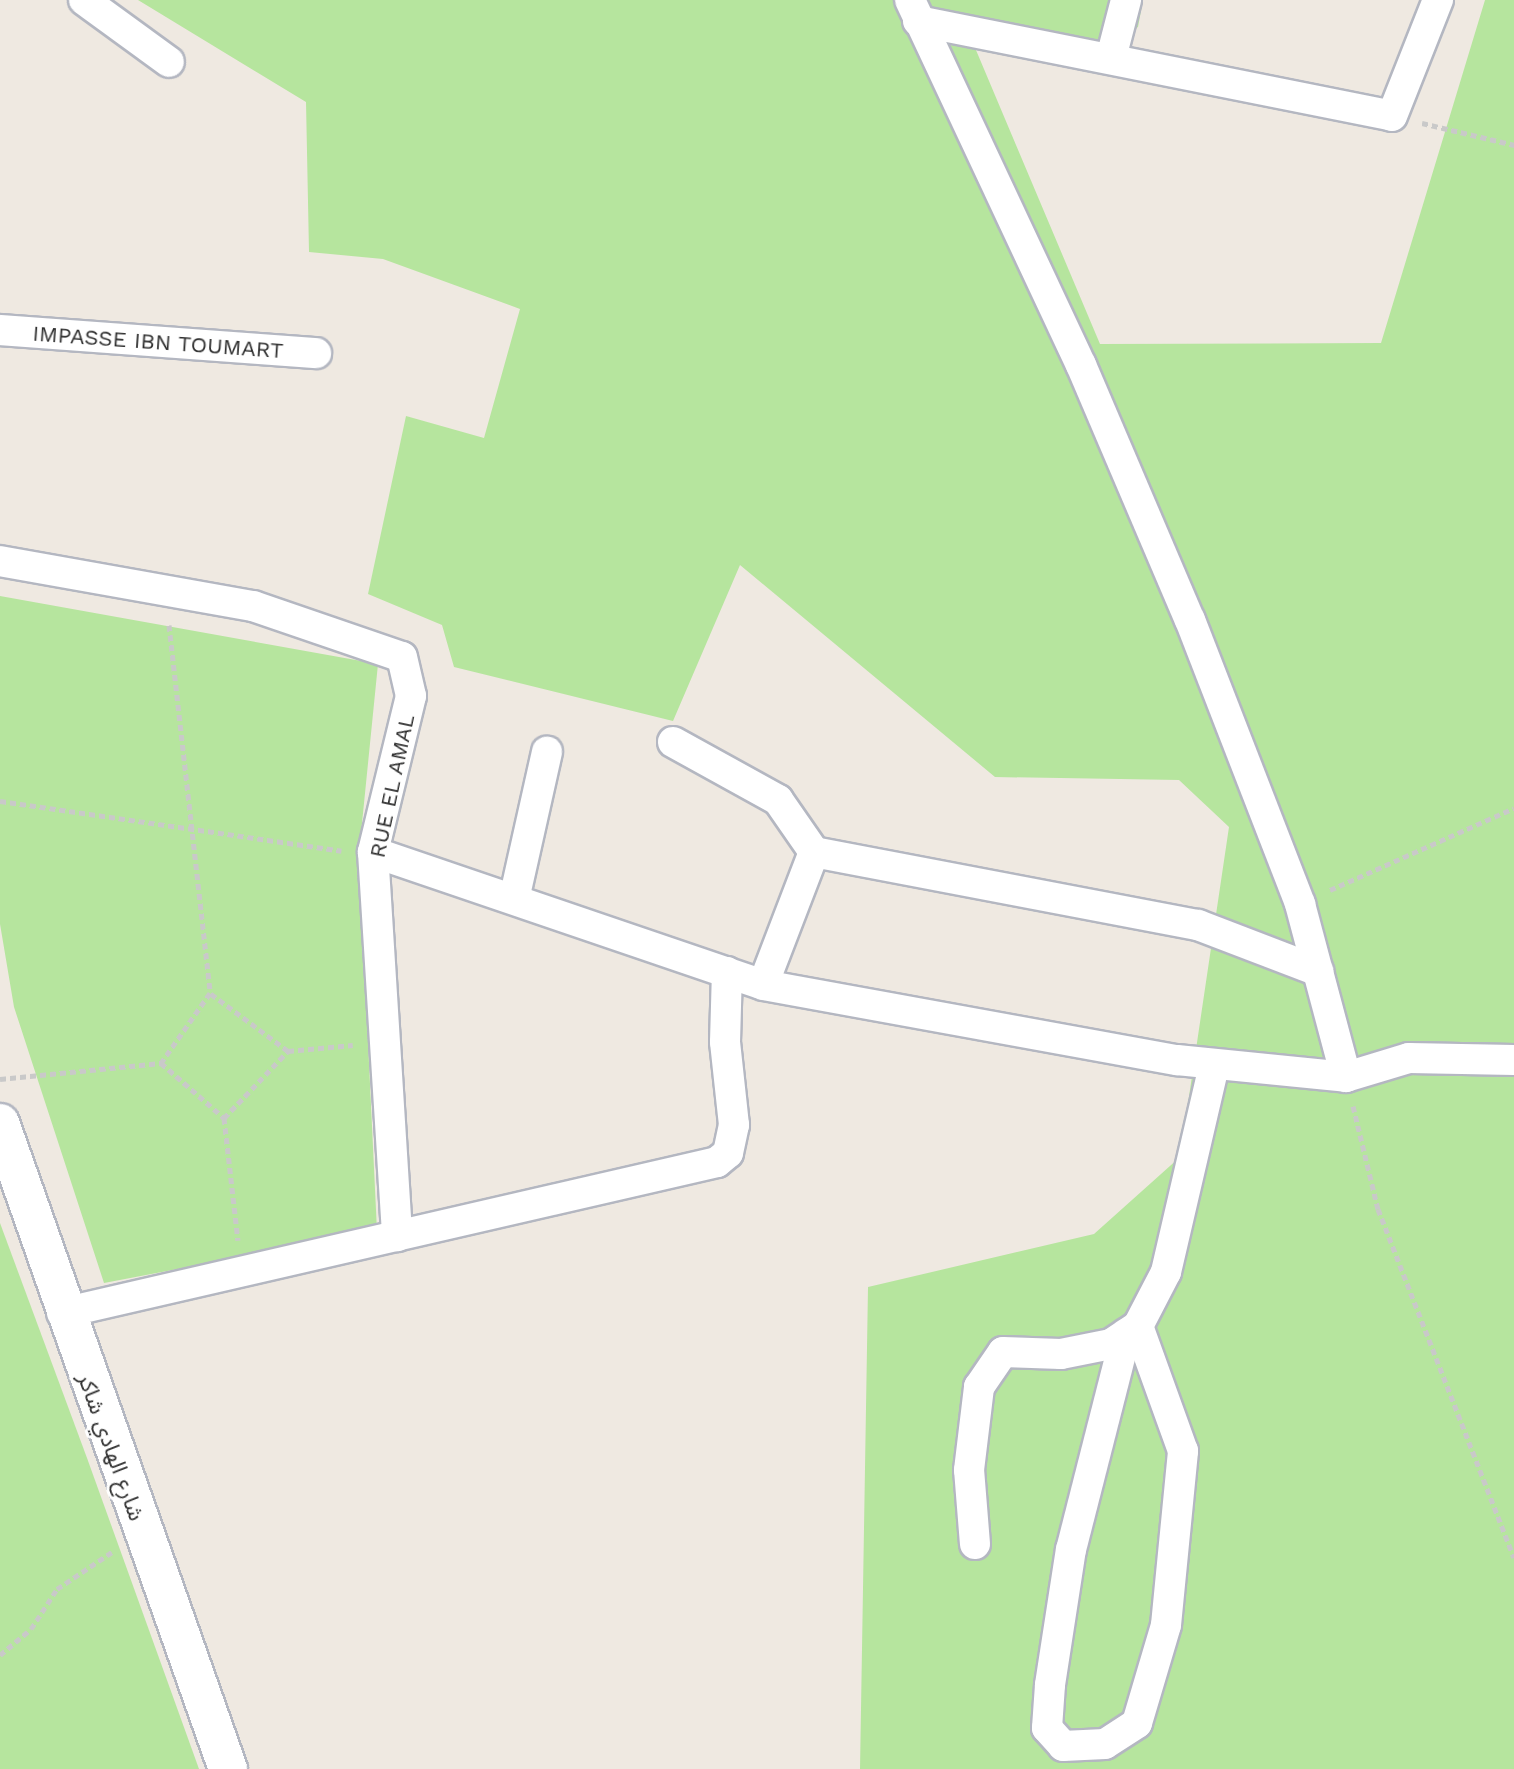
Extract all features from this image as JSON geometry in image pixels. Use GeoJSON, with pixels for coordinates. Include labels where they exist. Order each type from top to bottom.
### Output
{"type":"FeatureCollection","features":[{"type":"Feature","properties":{"kind":"street"},"geometry":{"type":"LineString","coordinates":[[84,0],[169,62]]}},
{"type":"Feature","properties":{"kind":"street"},"geometry":{"type":"LineString","coordinates":[[1111,58],[1126,0]]}},
{"type":"Feature","properties":{"kind":"street"},"geometry":{"type":"LineString","coordinates":[[914,10],[1111,58],[1392,116],[1438,0]]}},
{"type":"Feature","properties":{"kind":"street"},"geometry":{"type":"LineString","coordinates":[[914,10],[1087,379],[1300,904],[1346,1077]]}},
{"type":"Feature","properties":{"kind":"street","name":"IMPASSE IBN TOUMART"},"geometry":{"type":"LineString","coordinates":[[0,330],[316,353]]}},
{"type":"Feature","properties":{"kind":"street","name":"RUE EL AMAL"},"geometry":{"type":"LineString","coordinates":[[0,561],[167,589],[341,631],[402,657],[411,696],[373,852],[397,1236]]}},
{"type":"Feature","properties":{"kind":"street"},"geometry":{"type":"LineString","coordinates":[[673,742],[778,800],[814,852],[1209,928],[1318,971]]}},
{"type":"Feature","properties":{"kind":"street"},"geometry":{"type":"LineString","coordinates":[[515,895],[547,752]]}},
{"type":"Feature","properties":{"kind":"street"},"geometry":{"type":"LineString","coordinates":[[373,852],[515,895],[763,985],[1214,1065],[1346,1077],[1409,1058],[1514,1060]]}},
{"type":"Feature","properties":{"kind":"street"},"geometry":{"type":"LineString","coordinates":[[763,985],[814,852]]}},
{"type":"Feature","properties":{"kind":"street"},"geometry":{"type":"LineString","coordinates":[[62,1313],[717,1162],[728,1153],[734,1125],[725,1042],[727,972]]}},
{"type":"Feature","properties":{"kind":"street"},"geometry":{"type":"LineString","coordinates":[[1132,1330],[1183,1451],[1166,1625],[1137,1723],[1105,1744],[1063,1746],[1047,1728],[1071,1549],[1132,1330],[1166,1272],[1214,1065]]}},
{"type":"Feature","properties":{"kind":"street","name":"شارع الهادي شاكر"},"geometry":{"type":"LineString","coordinates":[[0,1123],[62,1313],[228,1769]]}},
{"type":"Feature","properties":{"kind":"street"},"geometry":{"type":"LineString","coordinates":[[975,1544],[969,1470],[979,1387],[991,1364],[1014,1350],[1061,1354],[1132,1330]]}},
{"type":"Feature","properties":{"kind":"path"},"geometry":{"type":"LineString","coordinates":[[1392,116],[1514,145]]}},
{"type":"Feature","properties":{"kind":"path"},"geometry":{"type":"LineString","coordinates":[[161,1063],[210,993],[167,589]]}},
{"type":"Feature","properties":{"kind":"path"},"geometry":{"type":"LineString","coordinates":[[0,801],[192,830],[373,852]]}},
{"type":"Feature","properties":{"kind":"path"},"geometry":{"type":"LineString","coordinates":[[1300,904],[1514,808]]}},
{"type":"Feature","properties":{"kind":"path"},"geometry":{"type":"LineString","coordinates":[[210,993],[288,1051]]}},
{"type":"Feature","properties":{"kind":"path"},"geometry":{"type":"LineString","coordinates":[[224,1118],[288,1051],[386,1041]]}},
{"type":"Feature","properties":{"kind":"path"},"geometry":{"type":"LineString","coordinates":[[0,1079],[161,1063],[224,1118],[242,1272]]}},
{"type":"Feature","properties":{"kind":"path"},"geometry":{"type":"LineString","coordinates":[[1346,1077],[1378,1209],[1514,1557]]}},
{"type":"Feature","properties":{"kind":"path"},"geometry":{"type":"LineString","coordinates":[[0,1655],[31,1629],[57,1589],[144,1537]]}},
{"type":"Feature","properties":{"kind":"green space"},"geometry":{"type":"Polygon","coordinates":[[[138,0],[1143,0],[1138,27],[1103,51],[965,24],[1100,344],[1381,343],[1485,0],[1514,0],[1514,1769],[860,1769],[868,1287],[1094,1234],[1180,1157],[1229,827],[1179,780],[995,777],[740,565],[673,721],[454,667],[442,625],[368,594],[406,416],[484,438],[520,309],[383,259],[309,252],[306,102],[138,0]]]}},
{"type":"Feature","properties":{"kind":"green space"},"geometry":{"type":"Polygon","coordinates":[[[0,596],[378,664],[359,853],[377,1231],[104,1283],[14,1007],[0,924],[0,596]]]}},
{"type":"Feature","properties":{"kind":"green space"},"geometry":{"type":"Polygon","coordinates":[[[0,1223],[87,1458],[199,1769],[0,1769],[0,1223]]]}}]}
